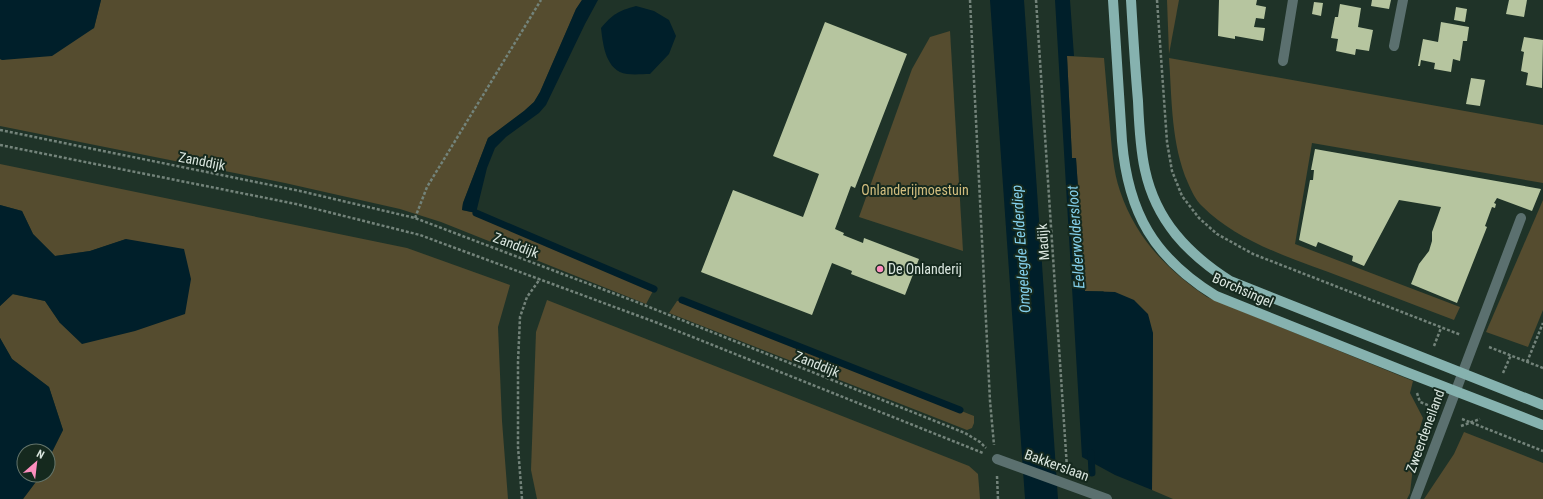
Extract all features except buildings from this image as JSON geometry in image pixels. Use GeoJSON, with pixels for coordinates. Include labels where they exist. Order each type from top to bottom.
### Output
{"type":"FeatureCollection","features":[{"type":"Feature","properties":{"kind":"main road","name":"Borchsingel"},"geometry":{"type":"LineString","coordinates":[[1113,0],[1124,163],[1128,184],[1144,223],[1163,251],[1180,271],[1195,283],[1216,296],[1543,425]]}},
{"type":"Feature","properties":{"kind":"main road","name":"Borchsingel"},"geometry":{"type":"LineString","coordinates":[[1131,0],[1140,132],[1145,170],[1151,192],[1160,212],[1172,232],[1197,258],[1230,281],[1543,405]]}},
{"type":"Feature","properties":{"kind":"street"},"geometry":{"type":"LineString","coordinates":[[1283,61],[1293,0]]}},
{"type":"Feature","properties":{"kind":"street"},"geometry":{"type":"LineString","coordinates":[[1394,46],[1403,0]]}},
{"type":"Feature","properties":{"kind":"street","name":"Zweerdeneiland"},"geometry":{"type":"LineString","coordinates":[[1415,499],[1521,218]]}},
{"type":"Feature","properties":{"kind":"street","name":"Bakkerslaan"},"geometry":{"type":"LineString","coordinates":[[997,459],[1064,482],[1107,499]]}},
{"type":"Feature","properties":{"kind":"path"},"geometry":{"type":"LineString","coordinates":[[415,218],[427,187],[541,0]]}},
{"type":"Feature","properties":{"kind":"path"},"geometry":{"type":"LineString","coordinates":[[970,0],[990,401],[994,445]]}},
{"type":"Feature","properties":{"kind":"path","name":"Madijk"},"geometry":{"type":"LineString","coordinates":[[1036,0],[1067,453],[1064,482]]}},
{"type":"Feature","properties":{"kind":"path"},"geometry":{"type":"LineString","coordinates":[[1157,0],[1167,142],[1172,171],[1182,196],[1199,218],[1217,234],[1253,254],[1543,368]]}},
{"type":"Feature","properties":{"kind":"path","name":"Zanddijk"},"geometry":{"type":"LineString","coordinates":[[0,130],[308,192],[415,218],[632,301],[964,433],[980,442],[997,459]]}},
{"type":"Feature","properties":{"kind":"path"},"geometry":{"type":"LineString","coordinates":[[0,145],[296,204],[420,235],[655,322],[997,459],[998,499]]}},
{"type":"Feature","properties":{"kind":"path"},"geometry":{"type":"LineString","coordinates":[[522,499],[518,447],[518,362],[520,317],[527,297],[540,279]]}},
{"type":"Feature","properties":{"kind":"path"},"geometry":{"type":"LineString","coordinates":[[1527,362],[1543,323]]}},
{"type":"Feature","properties":{"kind":"path"},"geometry":{"type":"LineString","coordinates":[[1429,359],[1441,328]]}},
{"type":"Feature","properties":{"kind":"path"},"geometry":{"type":"LineString","coordinates":[[1421,378],[1416,391],[1420,402],[1433,407],[1430,414]]}},
{"type":"Feature","properties":{"kind":"path"},"geometry":{"type":"LineString","coordinates":[[1469,422],[1543,451]]}},
{"type":"Feature","properties":{"kind":"green space"},"geometry":{"type":"Polygon","coordinates":[[[101,0],[582,0],[576,9],[540,92],[534,102],[488,138],[463,203],[462,210],[476,213],[654,289],[646,304],[441,222],[400,209],[285,183],[0,126],[0,59],[3,60],[94,28],[101,0]]]}},
{"type":"Feature","properties":{"kind":"green space"},"geometry":{"type":"Polygon","coordinates":[[[1167,0],[1179,0],[1169,54],[1167,0]]]}},
{"type":"Feature","properties":{"kind":"green space","name":"Onlanderijmoestuin"},"geometry":{"type":"Polygon","coordinates":[[[950,31],[963,251],[859,217],[912,69],[930,37],[950,31]]]}},
{"type":"Feature","properties":{"kind":"green space"},"geometry":{"type":"Polygon","coordinates":[[[1067,56],[1104,58],[1114,168],[1120,191],[1127,208],[1144,238],[1166,264],[1207,297],[1413,381],[1410,393],[1423,418],[1416,441],[1410,493],[1407,499],[1173,499],[1152,490],[1153,333],[1103,291],[1085,291],[1076,159],[1072,158],[1067,56]]]}},
{"type":"Feature","properties":{"kind":"green space"},"geometry":{"type":"Polygon","coordinates":[[[1169,58],[1543,125],[1543,183],[1312,143],[1295,244],[1460,307],[1454,320],[1269,249],[1233,231],[1202,206],[1189,186],[1178,153],[1173,122],[1169,58]]]}},
{"type":"Feature","properties":{"kind":"green space"},"geometry":{"type":"Polygon","coordinates":[[[0,164],[407,248],[510,285],[498,327],[502,421],[508,499],[23,499],[35,483],[56,483],[56,444],[63,430],[49,387],[12,359],[0,338],[0,306],[12,294],[45,301],[60,323],[126,239],[90,251],[55,256],[33,234],[22,211],[0,205],[0,164]]]}},
{"type":"Feature","properties":{"kind":"green space"},"geometry":{"type":"Polygon","coordinates":[[[1543,200],[1543,310],[1528,347],[1486,332],[1543,200]]]}},
{"type":"Feature","properties":{"kind":"green space"},"geometry":{"type":"Polygon","coordinates":[[[547,300],[969,466],[978,474],[980,499],[537,499],[531,470],[536,332],[547,300]]]}},
{"type":"Feature","properties":{"kind":"green space"},"geometry":{"type":"Polygon","coordinates":[[[682,300],[974,416],[972,428],[967,430],[669,313],[677,301],[682,300]]]}},
{"type":"Feature","properties":{"kind":"green space"},"geometry":{"type":"Polygon","coordinates":[[[1464,432],[1543,463],[1543,499],[1424,499],[1454,454],[1464,432]]]}},
{"type":"Feature","properties":{"kind":"water"},"geometry":{"type":"Polygon","coordinates":[[[0,0],[101,0],[94,28],[52,56],[2,60],[0,59],[0,0]]]}},
{"type":"Feature","properties":{"kind":"water"},"geometry":{"type":"Polygon","coordinates":[[[582,0],[598,0],[546,105],[539,113],[506,137],[495,148],[487,168],[476,213],[462,210],[463,203],[488,138],[534,102],[540,92],[576,9],[582,0]]]}},
{"type":"Feature","properties":{"kind":"water","name":"Omgelegde Eelderdiep"},"geometry":{"type":"Polygon","coordinates":[[[990,0],[1024,0],[1058,499],[1025,499],[990,0]]]}},
{"type":"Feature","properties":{"kind":"water"},"geometry":{"type":"Polygon","coordinates":[[[1055,0],[1070,0],[1074,56],[1067,56],[1072,158],[1076,158],[1085,291],[1115,292],[1134,300],[1148,314],[1153,333],[1152,490],[1115,475],[1082,457],[1055,0]]]}},
{"type":"Feature","properties":{"kind":"water"},"geometry":{"type":"Polygon","coordinates":[[[636,6],[654,11],[669,20],[676,36],[669,54],[650,74],[627,74],[614,68],[607,57],[603,42],[601,28],[605,23],[616,14],[636,6]]]}},
{"type":"Feature","properties":{"kind":"water"},"geometry":{"type":"Polygon","coordinates":[[[0,205],[22,211],[33,234],[55,256],[90,251],[126,239],[184,249],[191,279],[185,314],[135,331],[82,344],[60,323],[45,301],[13,294],[0,306],[0,205]]]}},
{"type":"Feature","properties":{"kind":"water"},"geometry":{"type":"Polygon","coordinates":[[[0,338],[12,359],[49,387],[63,430],[56,444],[16,443],[16,483],[35,483],[23,499],[0,499],[0,338]]]}},
{"type":"Feature","properties":{"kind":"waterway"},"geometry":{"type":"LineString","coordinates":[[476,213],[654,289]]}},
{"type":"Feature","properties":{"kind":"waterway"},"geometry":{"type":"LineString","coordinates":[[682,300],[960,410]]}},
{"type":"Feature","properties":{"kind":"waterway","name":"Eelderwoldersloot"},"geometry":{"type":"LineString","coordinates":[[1091,453],[1092,473]]}},
{"type":"Feature","properties":{"kind":"place","name":"De Onlanderij"},"geometry":{"type":"Point","coordinates":[880,269]}}]}
